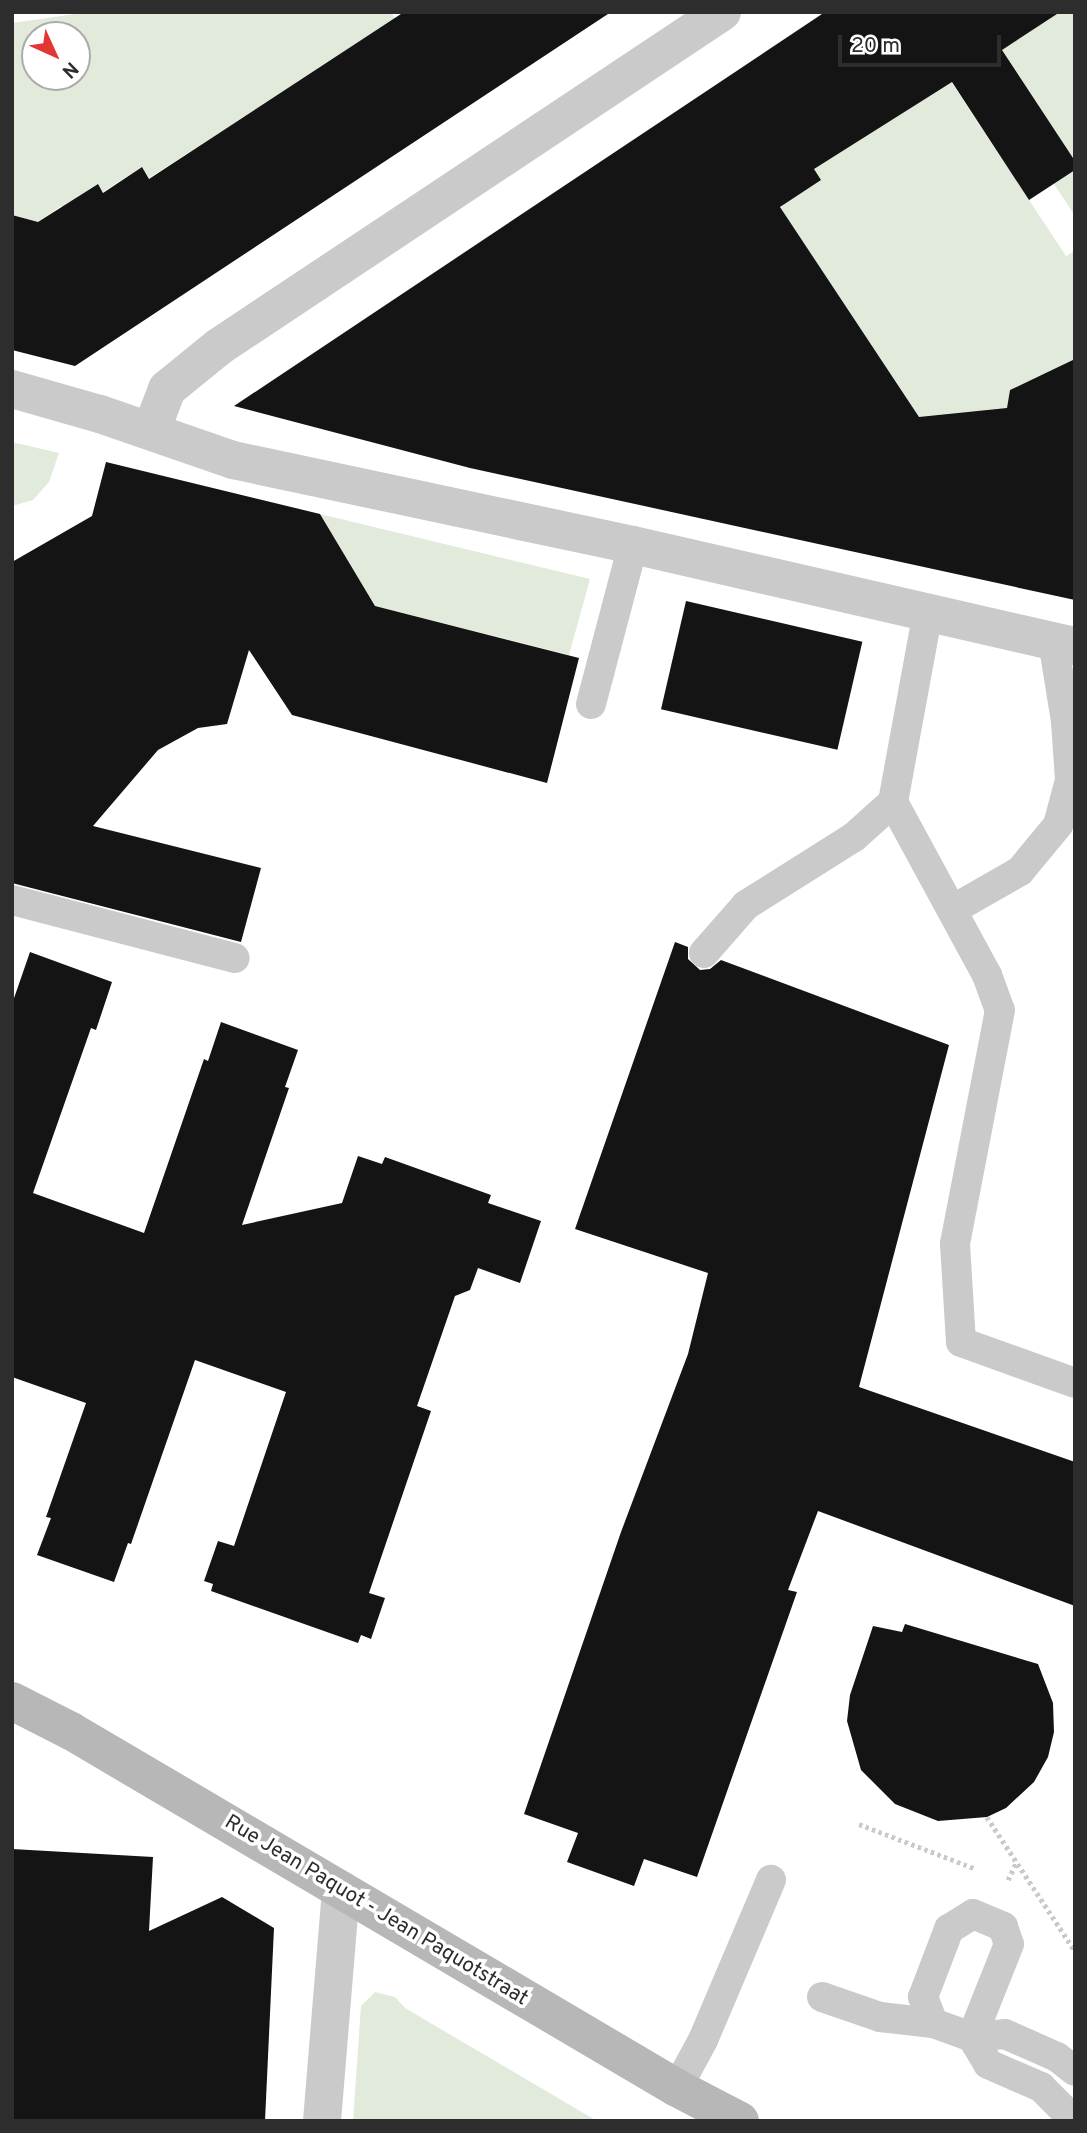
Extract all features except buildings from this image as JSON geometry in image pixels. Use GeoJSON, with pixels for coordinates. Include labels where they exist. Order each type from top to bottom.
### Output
{"type":"FeatureCollection","features":[{"type":"Feature","properties":{"kind":"street"},"geometry":{"type":"LineString","coordinates":[[151,431],[167,389],[220,346],[722,12]]}},
{"type":"Feature","properties":{"kind":"street"},"geometry":{"type":"LineString","coordinates":[[12,389],[151,431],[233,460],[633,545],[1064,643]]}},
{"type":"Feature","properties":{"kind":"street","name":"Rue Jean Paquot - Jean Paquotstraat"},"geometry":{"type":"LineString","coordinates":[[12,1701],[71,1731],[677,2088],[740,2121]]}},
{"type":"Feature","properties":{"kind":"street"},"geometry":{"type":"LineString","coordinates":[[322,2121],[341,1890]]}},
{"type":"Feature","properties":{"kind":"lane"},"geometry":{"type":"LineString","coordinates":[[591,704],[633,545]]}},
{"type":"Feature","properties":{"kind":"lane"},"geometry":{"type":"LineString","coordinates":[[704,953],[746,905],[854,837],[893,802],[928,612]]}},
{"type":"Feature","properties":{"kind":"lane"},"geometry":{"type":"LineString","coordinates":[[953,910],[1020,871],[1058,825],[1070,780],[1064,643]]}},
{"type":"Feature","properties":{"kind":"lane"},"geometry":{"type":"LineString","coordinates":[[893,802],[987,975],[1000,1010],[955,1244],[961,1342],[1075,1382]]}},
{"type":"Feature","properties":{"kind":"lane"},"geometry":{"type":"LineString","coordinates":[[12,900],[235,958]]}},
{"type":"Feature","properties":{"kind":"lane"},"geometry":{"type":"LineString","coordinates":[[677,2088],[703,2040],[771,1880]]}},
{"type":"Feature","properties":{"kind":"lane"},"geometry":{"type":"LineString","coordinates":[[933,2023],[923,1997],[949,1929],[973,1914],[1003,1927],[1009,1944],[972,2036]]}},
{"type":"Feature","properties":{"kind":"lane"},"geometry":{"type":"LineString","coordinates":[[822,1997],[880,2017],[933,2023],[972,2036],[1005,2034],[1057,2057],[1075,2071]]}},
{"type":"Feature","properties":{"kind":"lane"},"geometry":{"type":"LineString","coordinates":[[972,2036],[988,2064],[1041,2087],[1068,2114],[1070,2121]]}},
{"type":"Feature","properties":{"kind":"path"},"geometry":{"type":"LineString","coordinates":[[987,1817],[1075,1951]]}},
{"type":"Feature","properties":{"kind":"path"},"geometry":{"type":"LineString","coordinates":[[859,1824],[936,1855]]}},
{"type":"Feature","properties":{"kind":"green space"},"geometry":{"type":"Polygon","coordinates":[[[89,12],[391,12],[396,20],[149,178],[141,167],[103,192],[97,184],[79,196],[67,213],[61,206],[38,222],[12,215],[12,23],[21,22],[21,91],[91,91],[91,21],[26,21],[89,12]]]}},
{"type":"Feature","properties":{"kind":"green space"},"geometry":{"type":"Polygon","coordinates":[[[1049,12],[1075,12],[1075,161],[1001,48],[1049,12]]]}},
{"type":"Feature","properties":{"kind":"green space"},"geometry":{"type":"Polygon","coordinates":[[[946,74],[1066,256],[1075,251],[1075,360],[1010,390],[1008,403],[1040,472],[565,296],[740,235],[781,208],[811,165],[946,74]]]}},
{"type":"Feature","properties":{"kind":"green space"},"geometry":{"type":"Polygon","coordinates":[[[1075,170],[1075,216],[1054,184],[1075,170]]]}},
{"type":"Feature","properties":{"kind":"green space"},"geometry":{"type":"Polygon","coordinates":[[[12,442],[59,453],[49,482],[33,500],[12,506],[12,442]]]}},
{"type":"Feature","properties":{"kind":"green space"},"geometry":{"type":"Polygon","coordinates":[[[320,514],[590,579],[569,655],[375,606],[320,514]]]}},
{"type":"Feature","properties":{"kind":"green space"},"geometry":{"type":"Polygon","coordinates":[[[375,1992],[395,1997],[405,2008],[597,2121],[353,2121],[361,2006],[375,1992]]]}}]}
